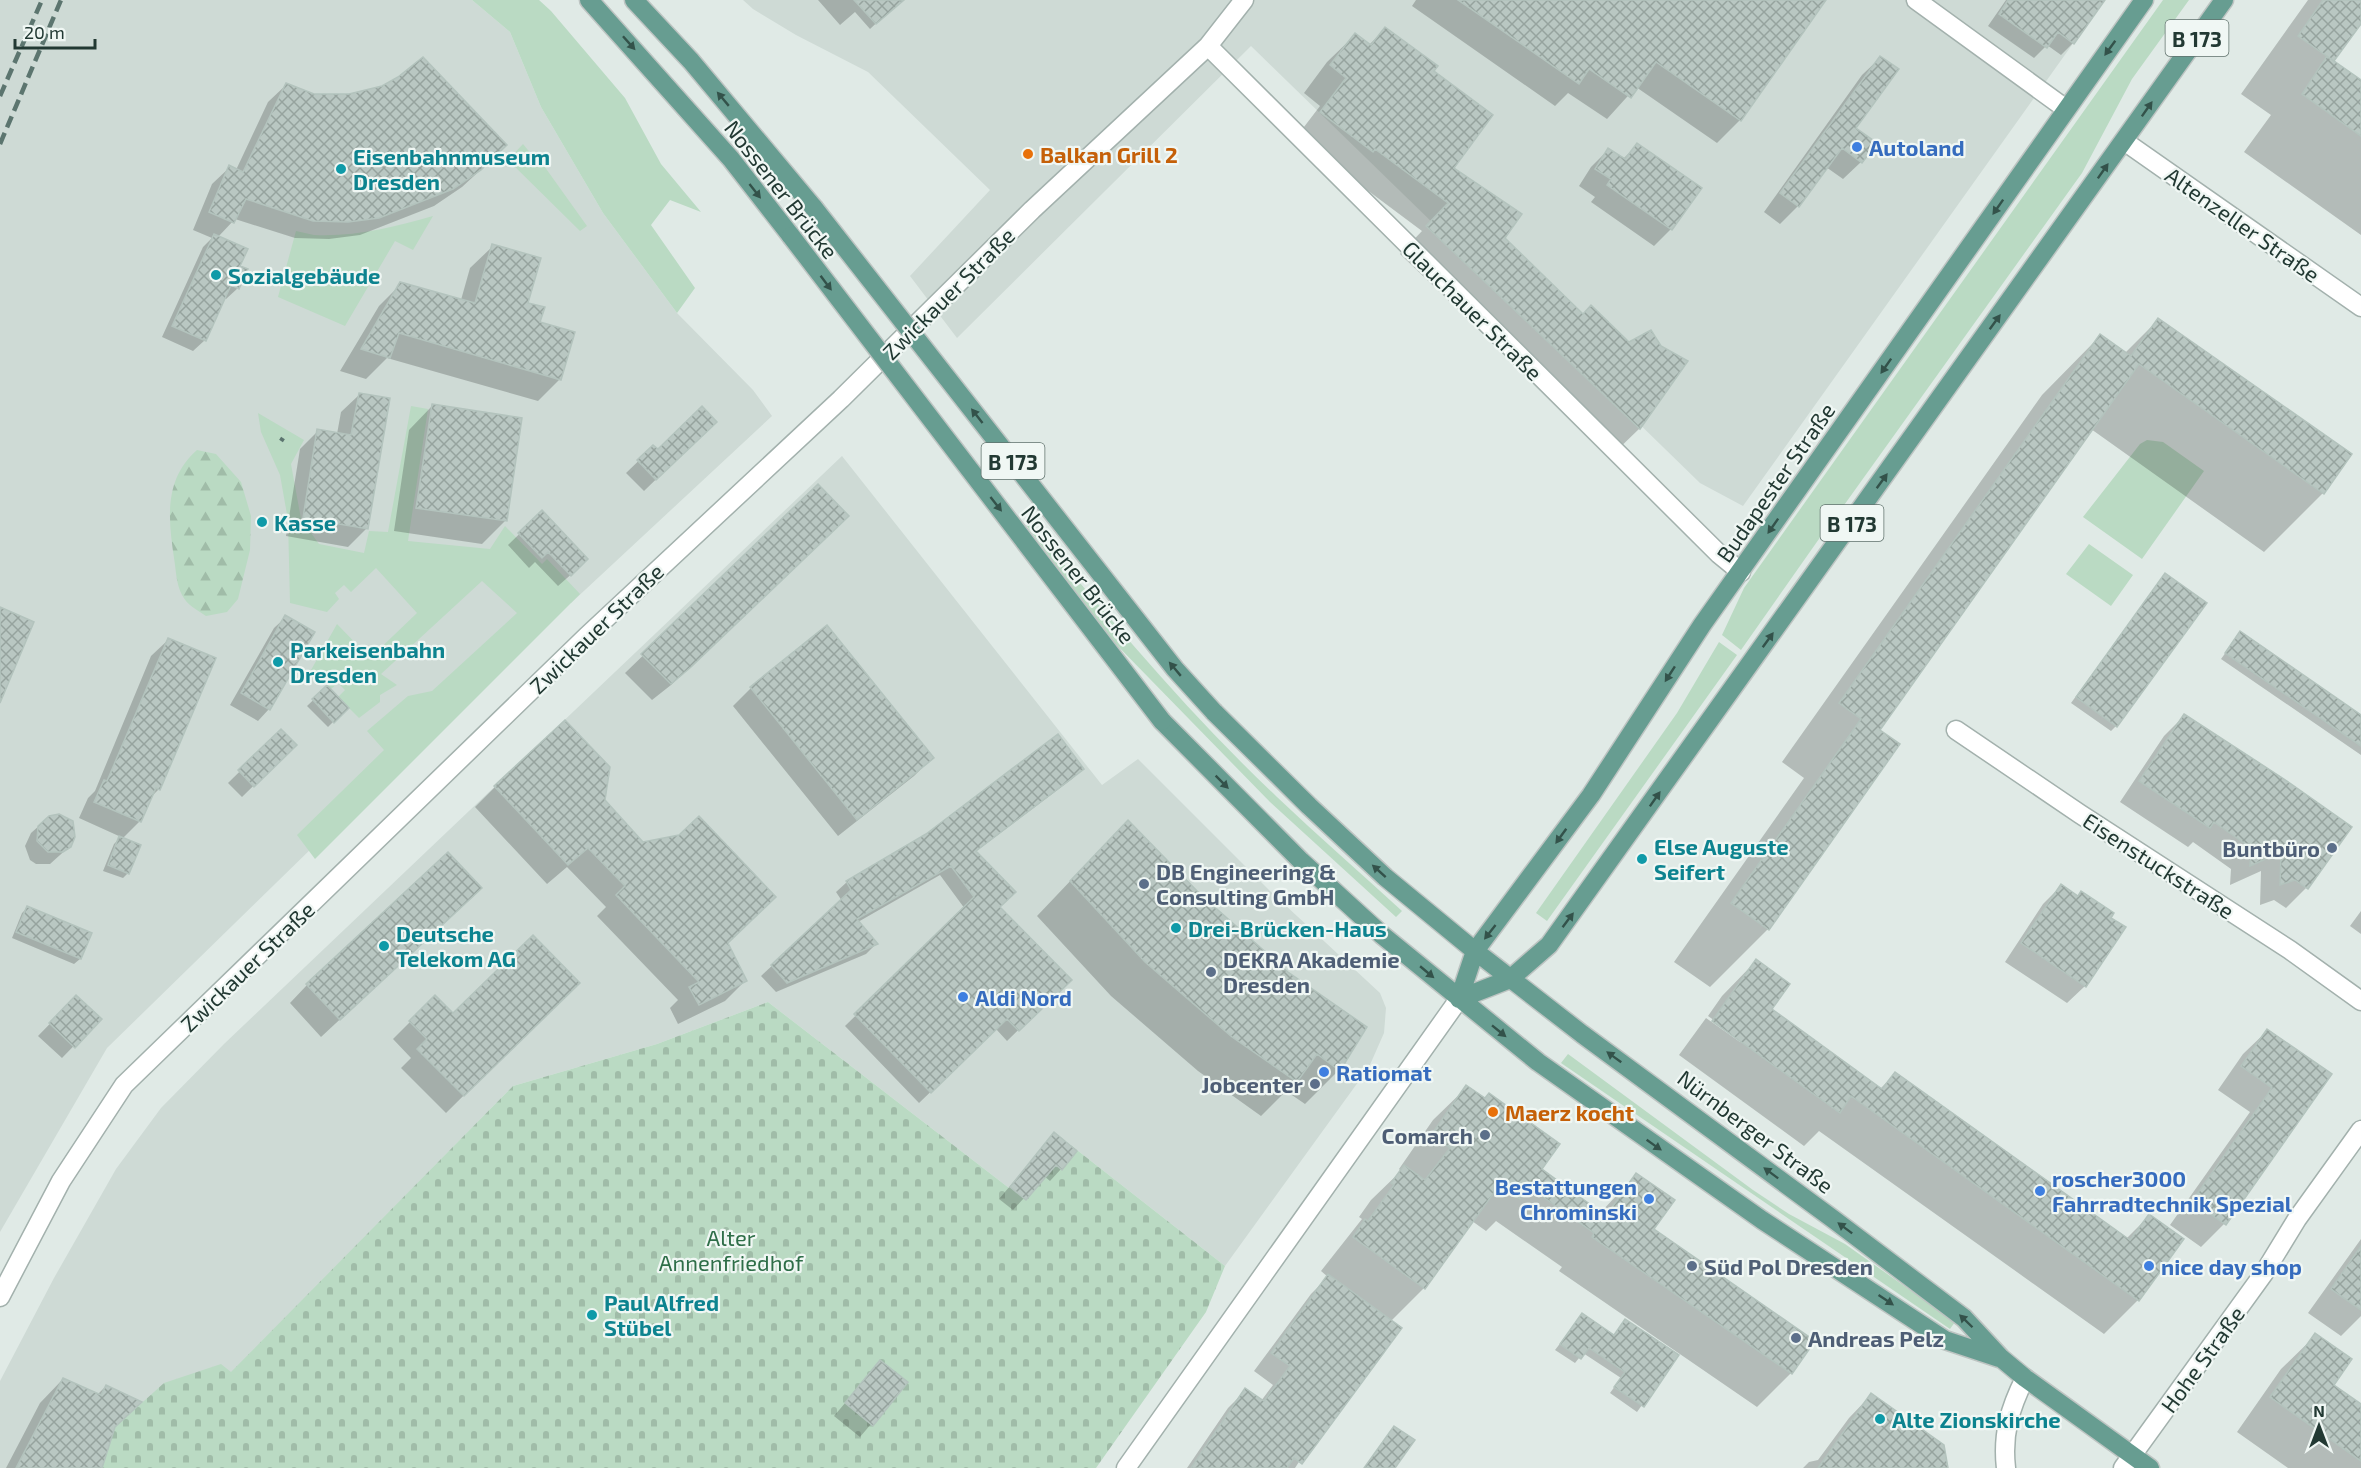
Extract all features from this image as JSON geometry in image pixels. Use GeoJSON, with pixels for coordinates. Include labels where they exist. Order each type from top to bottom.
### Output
{"type":"FeatureCollection","features":[{"type":"Feature","properties":{"kind":"main road","name":"Nossener Brücke"},"geometry":{"type":"LineString","coordinates":[[589,0],[731,159],[1147,702],[1181,740],[1300,861],[1382,935],[1460,999]]}},
{"type":"Feature","properties":{"kind":"main road","name":"Nossener Brücke"},"geometry":{"type":"LineString","coordinates":[[634,0],[699,70],[814,208],[1175,669],[1214,712],[1376,869],[1475,951]]}},
{"type":"Feature","properties":{"kind":"main road","name":"Budapester Straße"},"geometry":{"type":"LineString","coordinates":[[1460,999],[1475,951],[1590,795],[1702,625],[2145,0]]}},
{"type":"Feature","properties":{"kind":"main road","name":"B 173"},"geometry":{"type":"LineString","coordinates":[[1460,999],[1509,979],[1550,945],[2224,0]]}},
{"type":"Feature","properties":{"kind":"main road","name":"Nürnberger Straße"},"geometry":{"type":"LineString","coordinates":[[1475,951],[1509,979],[1964,1318],[2001,1358],[2128,1462],[2150,1468]]}},
{"type":"Feature","properties":{"kind":"main road","name":"Nürnberger Straße"},"geometry":{"type":"LineString","coordinates":[[1460,999],[1539,1062],[1762,1220],[1945,1340],[2001,1358]]}},
{"type":"Feature","properties":{"kind":"street","name":"Zwickauer Straße"},"geometry":{"type":"LineString","coordinates":[[0,1297],[61,1181],[124,1085],[587,636],[841,399],[1032,210],[1208,46],[1244,0]]}},
{"type":"Feature","properties":{"kind":"street"},"geometry":{"type":"LineString","coordinates":[[1916,0],[2066,109]]}},
{"type":"Feature","properties":{"kind":"street","name":"Glauchauer Straße"},"geometry":{"type":"LineString","coordinates":[[1208,46],[1710,546],[1741,572]]}},
{"type":"Feature","properties":{"kind":"street","name":"Altenzeller Straße"},"geometry":{"type":"LineString","coordinates":[[2124,141],[2361,307]]}},
{"type":"Feature","properties":{"kind":"street","name":"Eisenstuckstraße"},"geometry":{"type":"LineString","coordinates":[[1956,730],[2080,814],[2290,950],[2361,1001]]}},
{"type":"Feature","properties":{"kind":"street"},"geometry":{"type":"LineString","coordinates":[[1126,1468],[1460,999]]}},
{"type":"Feature","properties":{"kind":"street","name":"Hohe Straße"},"geometry":{"type":"LineString","coordinates":[[2128,1462],[2264,1273],[2297,1219],[2361,1130]]}},
{"type":"Feature","properties":{"kind":"street"},"geometry":{"type":"LineString","coordinates":[[2006,1468],[2005,1427],[2013,1402],[2025,1378]]}},
{"type":"Feature","properties":{"kind":"shaded area"},"geometry":{"type":"Polygon","coordinates":[[[0,0],[472,0],[510,32],[541,107],[603,213],[677,313],[753,390],[772,416],[571,603],[567,599],[107,1048],[0,1232],[0,0]]]}},
{"type":"Feature","properties":{"kind":"shaded area"},"geometry":{"type":"Polygon","coordinates":[[[743,0],[2104,0],[1743,506],[1700,483],[1251,46],[957,338],[910,276],[990,190],[868,72],[796,35],[753,9],[743,0]]]}},
{"type":"Feature","properties":{"kind":"shaded area"},"geometry":{"type":"Polygon","coordinates":[[[842,456],[1102,785],[1138,759],[1270,891],[1380,993],[1386,1008],[1384,1033],[1369,1067],[1225,1266],[1054,1132],[1009,1188],[768,1002],[657,1044],[513,1086],[231,1373],[104,1468],[0,1468],[0,1381],[54,1278],[116,1169],[161,1108],[224,1044],[842,456]]]}},
{"type":"Feature","properties":{"kind":"green space"},"geometry":{"type":"Polygon","coordinates":[[[472,0],[539,0],[551,11],[625,98],[661,164],[701,212],[670,200],[651,225],[695,288],[677,313],[603,213],[541,107],[510,32],[472,0]]]}},
{"type":"Feature","properties":{"kind":"green space"},"geometry":{"type":"Polygon","coordinates":[[[2163,0],[2189,0],[2132,79],[2082,173],[1837,515],[1830,510],[1827,514],[1833,519],[1741,650],[1722,635],[1744,588],[2163,0]]]}},
{"type":"Feature","properties":{"kind":"green space"},"geometry":{"type":"Polygon","coordinates":[[[523,144],[532,155],[537,156],[587,226],[580,231],[508,160],[523,144]]]}},
{"type":"Feature","properties":{"kind":"green space"},"geometry":{"type":"Polygon","coordinates":[[[433,216],[413,250],[395,241],[345,326],[278,297],[296,231],[314,235],[359,233],[433,216]]]}},
{"type":"Feature","properties":{"kind":"green space"},"geometry":{"type":"Polygon","coordinates":[[[411,406],[428,409],[408,541],[490,549],[505,526],[542,564],[547,559],[580,594],[315,859],[297,835],[384,750],[367,731],[408,696],[432,691],[517,613],[482,581],[381,674],[397,685],[380,695],[380,702],[359,718],[338,697],[345,690],[338,683],[331,689],[311,670],[337,624],[370,658],[417,613],[376,568],[351,592],[344,585],[335,593],[339,599],[327,612],[290,603],[288,520],[280,475],[261,432],[258,413],[304,440],[291,464],[301,519],[319,544],[364,553],[369,531],[388,532],[411,406]]]}},
{"type":"Feature","properties":{"kind":"green space"},"geometry":{"type":"Polygon","coordinates":[[[2147,440],[2163,442],[2204,471],[2142,559],[2083,517],[2140,444],[2147,440]]]}},
{"type":"Feature","properties":{"kind":"green space"},"geometry":{"type":"Polygon","coordinates":[[[197,450],[216,454],[241,482],[251,516],[250,550],[238,599],[227,612],[206,616],[189,604],[180,591],[170,528],[174,486],[186,461],[197,450]]]}},
{"type":"Feature","properties":{"kind":"green space"},"geometry":{"type":"Polygon","coordinates":[[[1026,522],[1030,523],[1119,629],[1212,732],[1277,797],[1402,911],[1396,917],[1270,802],[1109,637],[1026,522]]]}},
{"type":"Feature","properties":{"kind":"green space"},"geometry":{"type":"Polygon","coordinates":[[[2089,544],[2133,575],[2111,606],[2066,574],[2089,544]]]}},
{"type":"Feature","properties":{"kind":"green space"},"geometry":{"type":"Polygon","coordinates":[[[1719,642],[1737,655],[1547,921],[1536,913],[1677,713],[1719,642]]]}},
{"type":"Feature","properties":{"kind":"green space","name":"Alter Annenfriedhof"},"geometry":{"type":"Polygon","coordinates":[[[768,1002],[1009,1188],[1054,1132],[1225,1266],[1206,1312],[1096,1468],[102,1468],[115,1427],[164,1383],[221,1364],[231,1372],[513,1086],[657,1044],[768,1002]]]}},
{"type":"Feature","properties":{"kind":"green space"},"geometry":{"type":"Polygon","coordinates":[[[1568,1054],[1753,1190],[1789,1214],[1845,1244],[1955,1322],[1950,1329],[1561,1063],[1568,1054]]]}},
{"type":"Feature","properties":{"kind":"building"},"geometry":{"type":"Polygon","coordinates":[[[854,0],[904,0],[876,24],[854,0]]]}},
{"type":"Feature","properties":{"kind":"building"},"geometry":{"type":"Polygon","coordinates":[[[1458,0],[1826,0],[1741,121],[1656,62],[1631,98],[1589,69],[1579,84],[1458,0]]]}},
{"type":"Feature","properties":{"kind":"building"},"geometry":{"type":"Polygon","coordinates":[[[2008,0],[2105,0],[2074,44],[2058,32],[2047,48],[1999,14],[2008,0]]]}},
{"type":"Feature","properties":{"kind":"building"},"geometry":{"type":"Polygon","coordinates":[[[2323,0],[2361,0],[2361,24],[2334,61],[2298,36],[2323,0]]]}},
{"type":"Feature","properties":{"kind":"building"},"geometry":{"type":"Polygon","coordinates":[[[1385,27],[1438,66],[1434,71],[1493,115],[1454,168],[1522,214],[1505,238],[1583,314],[1591,305],[1629,342],[1651,330],[1661,346],[1688,361],[1640,429],[1426,226],[1448,203],[1375,149],[1373,152],[1320,112],[1346,78],[1330,65],[1355,33],[1371,45],[1385,27]]]}},
{"type":"Feature","properties":{"kind":"building"},"geometry":{"type":"Polygon","coordinates":[[[1880,56],[1899,69],[1856,128],[1877,143],[1862,163],[1842,148],[1799,207],[1780,193],[1880,56]]]}},
{"type":"Feature","properties":{"kind":"building"},"geometry":{"type":"Polygon","coordinates":[[[2327,56],[2361,80],[2361,136],[2302,94],[2327,56]]]}},
{"type":"Feature","properties":{"kind":"building"},"geometry":{"type":"Polygon","coordinates":[[[423,57],[507,145],[481,170],[453,189],[379,218],[348,222],[313,221],[246,199],[234,223],[209,212],[229,165],[243,172],[286,83],[314,94],[349,94],[382,86],[398,77],[423,57]]]}},
{"type":"Feature","properties":{"kind":"building"},"geometry":{"type":"Polygon","coordinates":[[[1637,143],[1702,188],[1672,230],[1607,185],[1611,179],[1595,169],[1608,148],[1625,159],[1637,143]]]}},
{"type":"Feature","properties":{"kind":"building"},"geometry":{"type":"Polygon","coordinates":[[[214,234],[248,249],[240,266],[248,269],[239,289],[231,285],[206,341],[172,326],[214,234]]]}},
{"type":"Feature","properties":{"kind":"building"},"geometry":{"type":"Polygon","coordinates":[[[492,244],[541,258],[528,303],[545,307],[540,322],[575,332],[561,380],[399,333],[390,358],[361,349],[400,282],[475,303],[492,244]]]}},
{"type":"Feature","properties":{"kind":"building"},"geometry":{"type":"Polygon","coordinates":[[[2158,318],[2352,454],[2324,494],[2139,364],[1880,730],[1900,744],[1769,930],[1731,903],[1861,719],[1839,703],[2100,334],[2131,356],[2158,318]]]}},
{"type":"Feature","properties":{"kind":"building"},"geometry":{"type":"Polygon","coordinates":[[[359,393],[390,398],[368,529],[303,518],[317,429],[351,435],[359,393]]]}},
{"type":"Feature","properties":{"kind":"building"},"geometry":{"type":"Polygon","coordinates":[[[432,404],[522,418],[507,521],[416,508],[432,404]]]}},
{"type":"Feature","properties":{"kind":"building"},"geometry":{"type":"Polygon","coordinates":[[[702,406],[717,422],[656,480],[637,460],[653,445],[658,449],[702,406]]]}},
{"type":"Feature","properties":{"kind":"building"},"geometry":{"type":"Polygon","coordinates":[[[818,484],[849,516],[671,684],[641,654],[818,484]]]}},
{"type":"Feature","properties":{"kind":"building"},"geometry":{"type":"Polygon","coordinates":[[[542,510],[588,559],[571,576],[548,552],[542,558],[518,533],[542,510]]]}},
{"type":"Feature","properties":{"kind":"building"},"geometry":{"type":"Polygon","coordinates":[[[2165,573],[2207,603],[2117,727],[2076,697],[2165,573]]]}},
{"type":"Feature","properties":{"kind":"building"},"geometry":{"type":"Polygon","coordinates":[[[0,607],[34,622],[0,703],[0,607]]]}},
{"type":"Feature","properties":{"kind":"building","name":"Parkeisenbahn Dresden"},"geometry":{"type":"Polygon","coordinates":[[[285,615],[315,632],[270,710],[241,693],[285,615]]]}},
{"type":"Feature","properties":{"kind":"building"},"geometry":{"type":"Polygon","coordinates":[[[827,625],[934,758],[857,820],[750,687],[827,625]]]}},
{"type":"Feature","properties":{"kind":"building"},"geometry":{"type":"Polygon","coordinates":[[[2240,631],[2361,715],[2361,746],[2225,653],[2240,631]]]}},
{"type":"Feature","properties":{"kind":"building"},"geometry":{"type":"Polygon","coordinates":[[[168,638],[216,658],[160,790],[156,788],[141,822],[94,802],[104,780],[107,781],[168,638]]]}},
{"type":"Feature","properties":{"kind":"building"},"geometry":{"type":"Polygon","coordinates":[[[327,685],[349,708],[334,723],[312,699],[327,685]]]}},
{"type":"Feature","properties":{"kind":"building"},"geometry":{"type":"Polygon","coordinates":[[[2184,714],[2284,779],[2352,827],[2308,889],[2295,880],[2280,885],[2281,852],[2250,866],[2251,848],[2214,822],[2210,828],[2139,781],[2184,714]]]}},
{"type":"Feature","properties":{"kind":"building"},"geometry":{"type":"Polygon","coordinates":[[[565,720],[610,767],[605,800],[643,842],[679,835],[699,816],[776,897],[728,943],[747,981],[699,1005],[689,987],[699,982],[616,895],[625,886],[588,848],[568,865],[494,786],[565,720]]]}},
{"type":"Feature","properties":{"kind":"building"},"geometry":{"type":"Polygon","coordinates":[[[281,729],[297,745],[254,787],[238,770],[281,729]]]}},
{"type":"Feature","properties":{"kind":"building"},"geometry":{"type":"Polygon","coordinates":[[[1058,734],[1084,769],[976,851],[1016,892],[1000,907],[1072,980],[1019,1031],[1007,1019],[931,1093],[854,1014],[974,897],[951,866],[857,919],[878,944],[787,983],[771,965],[851,890],[846,881],[926,834],[1058,734]]]}},
{"type":"Feature","properties":{"kind":"building"},"geometry":{"type":"Polygon","coordinates":[[[59,814],[73,821],[75,837],[71,847],[63,852],[48,852],[37,841],[38,826],[49,816],[59,814]]]}},
{"type":"Feature","properties":{"kind":"building","name":"Drei-Brücken-Haus"},"geometry":{"type":"Polygon","coordinates":[[[1128,820],[1201,895],[1288,972],[1367,1027],[1340,1071],[1317,1054],[1297,1082],[1232,1037],[1145,962],[1070,881],[1128,820]]]}},
{"type":"Feature","properties":{"kind":"building"},"geometry":{"type":"Polygon","coordinates":[[[119,836],[141,845],[129,874],[108,865],[119,836]]]}},
{"type":"Feature","properties":{"kind":"building","name":"Deutsche Telekom AG"},"geometry":{"type":"Polygon","coordinates":[[[448,852],[482,888],[340,1020],[306,984],[448,852]]]}},
{"type":"Feature","properties":{"kind":"building"},"geometry":{"type":"Polygon","coordinates":[[[2061,884],[2078,896],[2081,891],[2114,913],[2111,918],[2126,927],[2086,987],[2021,943],[2061,884]]]}},
{"type":"Feature","properties":{"kind":"building"},"geometry":{"type":"Polygon","coordinates":[[[27,906],[92,933],[81,959],[16,932],[27,906]]]}},
{"type":"Feature","properties":{"kind":"building"},"geometry":{"type":"Polygon","coordinates":[[[533,935],[580,983],[464,1096],[417,1049],[427,1039],[409,1021],[435,995],[453,1013],[533,935]]]}},
{"type":"Feature","properties":{"kind":"building"},"geometry":{"type":"Polygon","coordinates":[[[1756,959],[1790,984],[1772,1009],[1882,1089],[1895,1072],[2130,1240],[2149,1214],[2184,1239],[2139,1301],[1851,1096],[1840,1113],[1712,1021],[1756,959]]]}},
{"type":"Feature","properties":{"kind":"building"},"geometry":{"type":"Polygon","coordinates":[[[76,995],[102,1019],[75,1048],[49,1023],[76,995]]]}},
{"type":"Feature","properties":{"kind":"building"},"geometry":{"type":"Polygon","coordinates":[[[2267,1029],[2332,1074],[2226,1225],[2192,1201],[2272,1088],[2241,1066],[2267,1029]]]}},
{"type":"Feature","properties":{"kind":"building"},"geometry":{"type":"Polygon","coordinates":[[[1466,1085],[1485,1098],[1489,1093],[1560,1144],[1542,1169],[1606,1216],[1636,1173],[1675,1200],[1654,1229],[1815,1341],[1792,1374],[1592,1237],[1594,1233],[1529,1187],[1520,1199],[1500,1184],[1425,1289],[1353,1237],[1365,1219],[1368,1221],[1394,1185],[1391,1183],[1404,1165],[1425,1180],[1450,1148],[1431,1135],[1466,1085]]]}},
{"type":"Feature","properties":{"kind":"building"},"geometry":{"type":"Polygon","coordinates":[[[1054,1132],[1077,1151],[1062,1170],[1056,1165],[1026,1200],[1010,1187],[1054,1132]]]}},
{"type":"Feature","properties":{"kind":"building"},"geometry":{"type":"Polygon","coordinates":[[[2361,1246],[2361,1310],[2331,1289],[2361,1246]]]}},
{"type":"Feature","properties":{"kind":"building"},"geometry":{"type":"Polygon","coordinates":[[[1328,1274],[1402,1328],[1302,1464],[1294,1458],[1287,1468],[1191,1468],[1245,1388],[1264,1401],[1290,1366],[1271,1353],[1328,1274]]]}},
{"type":"Feature","properties":{"kind":"building"},"geometry":{"type":"Polygon","coordinates":[[[1582,1313],[1614,1335],[1625,1319],[1679,1355],[1644,1407],[1614,1387],[1625,1372],[1589,1348],[1581,1359],[1560,1344],[1582,1313]]]}},
{"type":"Feature","properties":{"kind":"building"},"geometry":{"type":"Polygon","coordinates":[[[2315,1333],[2352,1359],[2334,1385],[2361,1404],[2361,1461],[2270,1397],[2315,1333]]]}},
{"type":"Feature","properties":{"kind":"building"},"geometry":{"type":"Polygon","coordinates":[[[880,1360],[908,1382],[873,1426],[845,1403],[880,1360]]]}},
{"type":"Feature","properties":{"kind":"building"},"geometry":{"type":"Polygon","coordinates":[[[63,1378],[101,1395],[106,1385],[142,1402],[115,1427],[102,1468],[16,1468],[63,1378]]]}},
{"type":"Feature","properties":{"kind":"building","name":"Alte Zionskirche"},"geometry":{"type":"Polygon","coordinates":[[[1871,1393],[1944,1445],[1948,1468],[1818,1468],[1871,1393]]]}},
{"type":"Feature","properties":{"kind":"building"},"geometry":{"type":"Polygon","coordinates":[[[1394,1426],[1415,1440],[1395,1468],[1364,1468],[1394,1426]]]}},
{"type":"Feature","properties":{"kind":"railway"},"geometry":{"type":"LineString","coordinates":[[0,96],[42,0]]}},
{"type":"Feature","properties":{"kind":"railway"},"geometry":{"type":"LineString","coordinates":[[0,144],[61,0]]}},
{"type":"Feature","properties":{"kind":"place","name":"Autoland"},"geometry":{"type":"Point","coordinates":[1857,147]}},
{"type":"Feature","properties":{"kind":"place","name":"Balkan Grill 2"},"geometry":{"type":"Point","coordinates":[1028,154]}},
{"type":"Feature","properties":{"kind":"place","name":"Eisenbahnmuseum Dresden"},"geometry":{"type":"Point","coordinates":[341,169]}},
{"type":"Feature","properties":{"kind":"place","name":"Sozialgebäude"},"geometry":{"type":"Point","coordinates":[216,275]}},
{"type":"Feature","properties":{"kind":"place","name":"Kasse"},"geometry":{"type":"Point","coordinates":[262,522]}},
{"type":"Feature","properties":{"kind":"place","name":"Parkeisenbahn Dresden"},"geometry":{"type":"Point","coordinates":[278,662]}},
{"type":"Feature","properties":{"kind":"place","name":"Buntbüro"},"geometry":{"type":"Point","coordinates":[2332,848]}},
{"type":"Feature","properties":{"kind":"place","name":"Else Auguste Seifert"},"geometry":{"type":"Point","coordinates":[1642,859]}},
{"type":"Feature","properties":{"kind":"place","name":"DB Engineering & Consulting GmbH"},"geometry":{"type":"Point","coordinates":[1144,884]}},
{"type":"Feature","properties":{"kind":"place","name":"Drei-Brücken-Haus"},"geometry":{"type":"Point","coordinates":[1176,928]}},
{"type":"Feature","properties":{"kind":"place","name":"Deutsche Telekom AG"},"geometry":{"type":"Point","coordinates":[384,946]}},
{"type":"Feature","properties":{"kind":"place","name":"DEKRA Akademie Dresden"},"geometry":{"type":"Point","coordinates":[1211,972]}},
{"type":"Feature","properties":{"kind":"place","name":"Aldi Nord"},"geometry":{"type":"Point","coordinates":[963,997]}},
{"type":"Feature","properties":{"kind":"place","name":"Ratiomat"},"geometry":{"type":"Point","coordinates":[1324,1072]}},
{"type":"Feature","properties":{"kind":"place","name":"Jobcenter"},"geometry":{"type":"Point","coordinates":[1315,1084]}},
{"type":"Feature","properties":{"kind":"place","name":"Maerz kocht"},"geometry":{"type":"Point","coordinates":[1493,1112]}},
{"type":"Feature","properties":{"kind":"place","name":"Comarch"},"geometry":{"type":"Point","coordinates":[1485,1135]}},
{"type":"Feature","properties":{"kind":"place","name":"roscher3000 Fahrradtechnik Spezial"},"geometry":{"type":"Point","coordinates":[2040,1191]}},
{"type":"Feature","properties":{"kind":"place","name":"Bestattungen Chrominski"},"geometry":{"type":"Point","coordinates":[1649,1199]}},
{"type":"Feature","properties":{"kind":"place","name":"Süd Pol Dresden"},"geometry":{"type":"Point","coordinates":[1692,1266]}},
{"type":"Feature","properties":{"kind":"place","name":"nice day shop"},"geometry":{"type":"Point","coordinates":[2149,1266]}},
{"type":"Feature","properties":{"kind":"place","name":"Paul Alfred Stübel"},"geometry":{"type":"Point","coordinates":[592,1315]}},
{"type":"Feature","properties":{"kind":"place","name":"Andreas Pelz"},"geometry":{"type":"Point","coordinates":[1796,1338]}},
{"type":"Feature","properties":{"kind":"place","name":"Alte Zionskirche"},"geometry":{"type":"Point","coordinates":[1880,1419]}}]}
